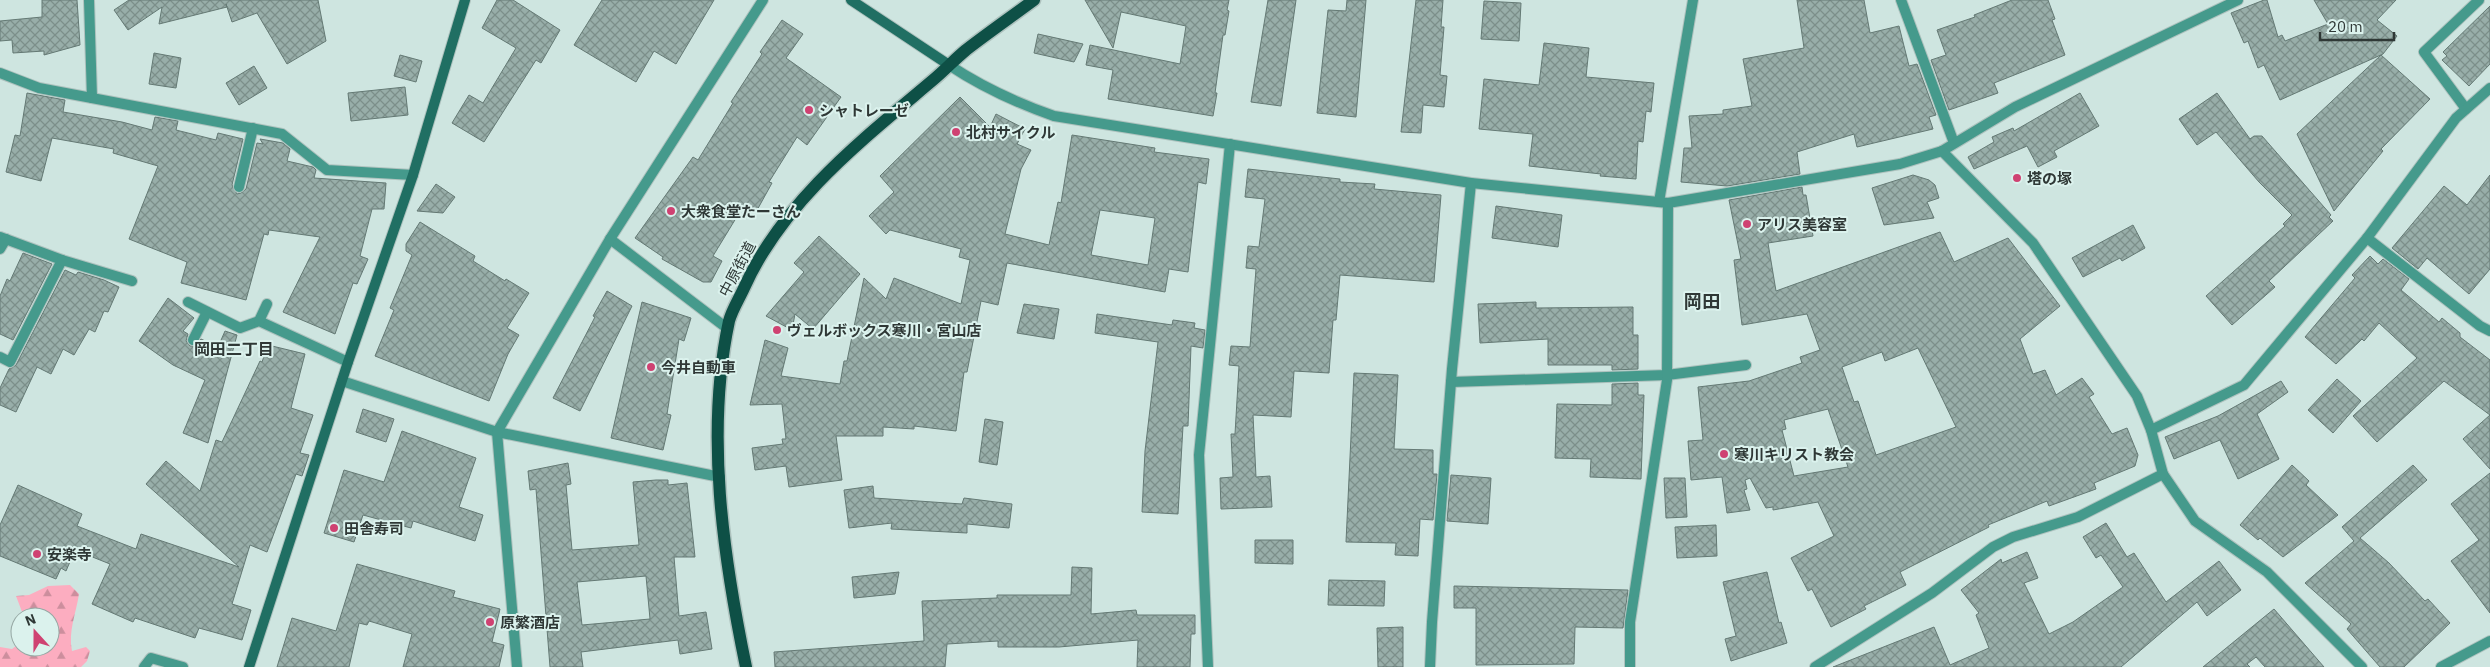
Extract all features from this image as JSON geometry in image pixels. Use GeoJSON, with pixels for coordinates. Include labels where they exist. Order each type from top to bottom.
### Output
{"type":"FeatureCollection","features":[{"type":"Feature","properties":{"kind":"main road","name":"中原街道"},"geometry":{"type":"LineString","coordinates":[[746,667],[732,600],[720,478],[717,405],[730,320],[752,269],[789,214],[844,158],[949,65],[1034,0]]}},
{"type":"Feature","properties":{"kind":"street"},"geometry":{"type":"LineString","coordinates":[[89,0],[92,98]]}},
{"type":"Feature","properties":{"kind":"street"},"geometry":{"type":"LineString","coordinates":[[249,667],[348,362],[413,175],[465,0]]}},
{"type":"Feature","properties":{"kind":"street"},"geometry":{"type":"LineString","coordinates":[[517,667],[497,432],[610,239],[763,0]]}},
{"type":"Feature","properties":{"kind":"street"},"geometry":{"type":"LineString","coordinates":[[851,0],[966,76],[1021,104],[1054,116],[1471,183],[1663,203],[1900,164],[1942,151],[2015,107],[2238,0]]}},
{"type":"Feature","properties":{"kind":"street"},"geometry":{"type":"LineString","coordinates":[[1630,667],[1630,622],[1667,375],[1663,203],[1693,0]]}},
{"type":"Feature","properties":{"kind":"street"},"geometry":{"type":"LineString","coordinates":[[1901,0],[1954,143]]}},
{"type":"Feature","properties":{"kind":"street"},"geometry":{"type":"LineString","coordinates":[[2466,109],[2424,52],[2479,0]]}},
{"type":"Feature","properties":{"kind":"street"},"geometry":{"type":"LineString","coordinates":[[0,76],[39,88],[282,134],[327,170],[413,175]]}},
{"type":"Feature","properties":{"kind":"street"},"geometry":{"type":"LineString","coordinates":[[2151,430],[2244,385],[2367,238],[2456,118],[2490,88]]}},
{"type":"Feature","properties":{"kind":"street"},"geometry":{"type":"LineString","coordinates":[[239,187],[253,128]]}},
{"type":"Feature","properties":{"kind":"street"},"geometry":{"type":"LineString","coordinates":[[1208,667],[1199,455],[1230,144]]}},
{"type":"Feature","properties":{"kind":"street"},"geometry":{"type":"LineString","coordinates":[[1942,151],[2033,243],[2137,396],[2151,430],[2163,474],[2195,521],[2267,572],[2362,667]]}},
{"type":"Feature","properties":{"kind":"street"},"geometry":{"type":"LineString","coordinates":[[1430,667],[1451,382],[1471,183]]}},
{"type":"Feature","properties":{"kind":"street"},"geometry":{"type":"LineString","coordinates":[[0,249],[3,238],[62,260],[132,281]]}},
{"type":"Feature","properties":{"kind":"street"},"geometry":{"type":"LineString","coordinates":[[2367,238],[2480,326],[2490,331]]}},
{"type":"Feature","properties":{"kind":"street"},"geometry":{"type":"LineString","coordinates":[[610,239],[728,329]]}},
{"type":"Feature","properties":{"kind":"street"},"geometry":{"type":"LineString","coordinates":[[0,357],[10,362],[62,260]]}},
{"type":"Feature","properties":{"kind":"street"},"geometry":{"type":"LineString","coordinates":[[188,302],[240,328],[259,321],[267,304]]}},
{"type":"Feature","properties":{"kind":"street"},"geometry":{"type":"LineString","coordinates":[[193,340],[207,312]]}},
{"type":"Feature","properties":{"kind":"street"},"geometry":{"type":"LineString","coordinates":[[259,321],[348,362]]}},
{"type":"Feature","properties":{"kind":"street"},"geometry":{"type":"LineString","coordinates":[[1451,382],[1667,375],[1746,365]]}},
{"type":"Feature","properties":{"kind":"street"},"geometry":{"type":"LineString","coordinates":[[342,381],[497,432],[720,478]]}},
{"type":"Feature","properties":{"kind":"street"},"geometry":{"type":"LineString","coordinates":[[1815,667],[1932,593],[1993,547],[2013,537],[2078,517],[2163,474]]}},
{"type":"Feature","properties":{"kind":"street"},"geometry":{"type":"LineString","coordinates":[[2441,667],[2490,641]]}},
{"type":"Feature","properties":{"kind":"street"},"geometry":{"type":"LineString","coordinates":[[144,667],[151,658],[183,667]]}},
{"type":"Feature","properties":{"kind":"green space"},"geometry":{"type":"Polygon","coordinates":[[[70,585],[79,594],[71,644],[72,651],[86,647],[90,651],[87,661],[81,667],[0,667],[0,647],[10,649],[10,657],[60,657],[60,607],[20,607],[16,596],[29,595],[48,586],[70,585]]]}},
{"type":"Feature","properties":{"kind":"building"},"geometry":{"type":"Polygon","coordinates":[[[42,0],[77,0],[80,45],[44,55],[44,51],[13,53],[12,40],[0,41],[0,21],[42,17],[42,0]]]}},
{"type":"Feature","properties":{"kind":"building"},"geometry":{"type":"Polygon","coordinates":[[[129,0],[318,0],[326,41],[287,64],[257,13],[232,22],[227,7],[159,24],[162,7],[128,30],[114,10],[129,0]]]}},
{"type":"Feature","properties":{"kind":"building"},"geometry":{"type":"Polygon","coordinates":[[[497,0],[513,0],[560,30],[541,63],[536,60],[484,142],[452,123],[469,95],[483,103],[516,48],[482,28],[497,0]]]}},
{"type":"Feature","properties":{"kind":"building"},"geometry":{"type":"Polygon","coordinates":[[[602,0],[714,0],[676,64],[654,51],[636,82],[574,45],[602,0]]]}},
{"type":"Feature","properties":{"kind":"building"},"geometry":{"type":"Polygon","coordinates":[[[1085,0],[1229,0],[1227,10],[1229,11],[1225,35],[1223,35],[1213,116],[1108,99],[1113,70],[1086,65],[1090,45],[1180,64],[1186,26],[1121,12],[1113,48],[1085,0]]]}},
{"type":"Feature","properties":{"kind":"building"},"geometry":{"type":"Polygon","coordinates":[[[1268,0],[1296,0],[1281,106],[1251,102],[1268,0]]]}},
{"type":"Feature","properties":{"kind":"building"},"geometry":{"type":"Polygon","coordinates":[[[1347,0],[1366,0],[1356,117],[1317,113],[1328,10],[1346,11],[1347,0]]]}},
{"type":"Feature","properties":{"kind":"building"},"geometry":{"type":"Polygon","coordinates":[[[1416,0],[1443,0],[1441,27],[1444,27],[1440,75],[1447,76],[1444,107],[1423,105],[1421,133],[1401,132],[1416,0]]]}},
{"type":"Feature","properties":{"kind":"building"},"geometry":{"type":"Polygon","coordinates":[[[1797,0],[1864,0],[1870,33],[1899,26],[1909,66],[1917,64],[1936,115],[1929,117],[1933,129],[1857,147],[1854,134],[1797,152],[1800,174],[1727,186],[1681,182],[1684,148],[1692,148],[1689,116],[1723,114],[1723,110],[1752,106],[1743,59],[1804,48],[1797,0]]]}},
{"type":"Feature","properties":{"kind":"building"},"geometry":{"type":"Polygon","coordinates":[[[2012,0],[2048,0],[2055,19],[2052,20],[2065,55],[1994,83],[1998,93],[1949,110],[1931,60],[1946,55],[1937,30],[1975,17],[1974,15],[2012,0]]]}},
{"type":"Feature","properties":{"kind":"building"},"geometry":{"type":"Polygon","coordinates":[[[2267,0],[2278,37],[2282,35],[2285,41],[2328,24],[2314,0],[2396,0],[2377,20],[2397,36],[2383,54],[2280,100],[2264,65],[2258,68],[2248,41],[2244,43],[2231,13],[2267,0]]]}},
{"type":"Feature","properties":{"kind":"building"},"geometry":{"type":"Polygon","coordinates":[[[1484,1],[1521,3],[1519,41],[1481,39],[1484,1]]]}},
{"type":"Feature","properties":{"kind":"building"},"geometry":{"type":"Polygon","coordinates":[[[2490,6],[2490,64],[2469,86],[2442,60],[2447,56],[2443,52],[2490,6]]]}},
{"type":"Feature","properties":{"kind":"building"},"geometry":{"type":"Polygon","coordinates":[[[782,20],[803,34],[786,58],[841,97],[807,145],[797,137],[769,182],[772,183],[756,212],[744,205],[713,256],[722,261],[711,282],[703,282],[662,259],[663,257],[635,238],[693,157],[698,160],[733,103],[731,102],[762,54],[760,52],[782,20]]]}},
{"type":"Feature","properties":{"kind":"building"},"geometry":{"type":"Polygon","coordinates":[[[1038,34],[1083,44],[1074,62],[1034,53],[1038,34]]]}},
{"type":"Feature","properties":{"kind":"building"},"geometry":{"type":"Polygon","coordinates":[[[1544,43],[1589,48],[1586,77],[1654,83],[1651,112],[1646,111],[1643,142],[1638,141],[1636,179],[1529,166],[1533,134],[1479,129],[1484,79],[1539,85],[1544,43]]]}},
{"type":"Feature","properties":{"kind":"building"},"geometry":{"type":"Polygon","coordinates":[[[154,53],[181,58],[176,88],[149,84],[154,53]]]}},
{"type":"Feature","properties":{"kind":"building"},"geometry":{"type":"Polygon","coordinates":[[[400,55],[422,61],[416,82],[394,76],[400,55]]]}},
{"type":"Feature","properties":{"kind":"building"},"geometry":{"type":"Polygon","coordinates":[[[2381,55],[2430,99],[2381,149],[2383,151],[2334,211],[2297,134],[2381,55]]]}},
{"type":"Feature","properties":{"kind":"building"},"geometry":{"type":"Polygon","coordinates":[[[254,66],[267,88],[239,105],[226,83],[254,66]]]}},
{"type":"Feature","properties":{"kind":"building"},"geometry":{"type":"Polygon","coordinates":[[[405,87],[408,115],[351,121],[348,93],[405,87]]]}},
{"type":"Feature","properties":{"kind":"building"},"geometry":{"type":"Polygon","coordinates":[[[27,93],[65,100],[63,112],[122,122],[152,130],[155,117],[178,121],[176,130],[216,140],[218,133],[243,139],[232,185],[237,194],[246,189],[257,143],[263,144],[260,139],[283,143],[290,149],[287,161],[313,167],[316,170],[314,178],[386,183],[384,209],[372,209],[360,256],[368,259],[357,284],[353,283],[335,334],[283,312],[320,237],[269,230],[268,235],[264,234],[246,300],[181,283],[187,262],[129,239],[158,166],[113,153],[114,149],[52,138],[41,181],[6,172],[15,135],[20,136],[27,93]]]}},
{"type":"Feature","properties":{"kind":"building"},"geometry":{"type":"Polygon","coordinates":[[[2080,93],[2099,126],[2054,151],[2057,157],[2038,167],[2027,146],[1974,169],[1968,157],[1994,142],[1992,137],[2013,128],[2014,131],[2080,93]]]}},
{"type":"Feature","properties":{"kind":"building"},"geometry":{"type":"Polygon","coordinates":[[[2217,93],[2250,139],[2254,136],[2262,136],[2331,215],[2329,217],[2333,221],[2269,281],[2275,287],[2232,325],[2206,296],[2285,226],[2283,224],[2292,215],[2259,182],[2216,132],[2197,145],[2179,119],[2217,93]]]}},
{"type":"Feature","properties":{"kind":"building"},"geometry":{"type":"Polygon","coordinates":[[[960,97],[990,127],[996,114],[1025,129],[1017,144],[1031,150],[1021,169],[1005,234],[1049,245],[1058,202],[1061,203],[1072,135],[1155,148],[1154,152],[1209,159],[1206,184],[1198,182],[1188,272],[1169,269],[1165,292],[1007,263],[998,305],[981,301],[967,372],[964,372],[956,431],[914,426],[914,429],[883,427],[883,436],[836,436],[842,480],[789,487],[786,466],[755,470],[752,448],[783,444],[782,439],[786,439],[782,404],[750,405],[765,340],[788,348],[781,376],[840,384],[844,361],[847,361],[864,278],[886,299],[894,278],[961,304],[970,260],[959,257],[961,249],[890,230],[886,234],[869,216],[894,192],[880,176],[960,97]],[[1100,210],[1091,255],[1148,265],[1155,218],[1100,210]]]}},
{"type":"Feature","properties":{"kind":"building"},"geometry":{"type":"Polygon","coordinates":[[[1248,169],[1340,179],[1340,182],[1375,184],[1374,189],[1441,195],[1434,282],[1340,275],[1336,320],[1333,320],[1329,373],[1294,371],[1291,417],[1253,415],[1256,477],[1270,476],[1272,507],[1221,509],[1220,478],[1233,477],[1231,434],[1235,434],[1239,366],[1229,365],[1231,346],[1250,347],[1256,269],[1246,268],[1248,246],[1259,247],[1265,199],[1245,197],[1248,169]]]}},
{"type":"Feature","properties":{"kind":"building"},"geometry":{"type":"Polygon","coordinates":[[[1913,175],[1929,180],[1935,185],[1939,198],[1927,202],[1934,218],[1884,225],[1872,188],[1913,175]]]}},
{"type":"Feature","properties":{"kind":"building"},"geometry":{"type":"Polygon","coordinates":[[[2490,175],[2490,269],[2469,294],[2427,258],[2418,269],[2392,248],[2444,186],[2467,205],[2490,175]]]}},
{"type":"Feature","properties":{"kind":"building"},"geometry":{"type":"Polygon","coordinates":[[[436,184],[455,197],[443,213],[417,211],[436,184]]]}},
{"type":"Feature","properties":{"kind":"building"},"geometry":{"type":"Polygon","coordinates":[[[1802,187],[1803,195],[1806,195],[1813,236],[1768,243],[1776,291],[1940,232],[1954,262],[2008,238],[2060,306],[2020,339],[2033,374],[2045,370],[2056,395],[2082,378],[2094,394],[2089,397],[2112,434],[2127,428],[2138,455],[2135,466],[2094,483],[2096,489],[2049,506],[2047,501],[1988,525],[1989,527],[1900,572],[1906,585],[1864,606],[1866,609],[1831,627],[1812,589],[1808,591],[1791,558],[1834,536],[1818,502],[1773,510],[1773,507],[1766,508],[1750,478],[1745,480],[1747,489],[1744,490],[1750,510],[1727,513],[1722,477],[1691,480],[1688,441],[1703,440],[1698,387],[1749,381],[1802,363],[1800,357],[1820,350],[1807,314],[1742,325],[1734,260],[1741,259],[1729,200],[1802,187]],[[1918,348],[1885,361],[1882,352],[1842,367],[1854,402],[1858,401],[1876,455],[1956,427],[1918,348]],[[1828,409],[1784,420],[1786,429],[1782,430],[1794,476],[1848,467],[1828,409]]]}},
{"type":"Feature","properties":{"kind":"building"},"geometry":{"type":"Polygon","coordinates":[[[1496,206],[1562,215],[1558,247],[1492,238],[1496,206]]]}},
{"type":"Feature","properties":{"kind":"building"},"geometry":{"type":"Polygon","coordinates":[[[420,222],[475,256],[473,261],[529,293],[507,328],[519,335],[508,354],[489,401],[375,356],[394,310],[390,308],[412,255],[406,251],[406,244],[420,222]]]}},
{"type":"Feature","properties":{"kind":"building"},"geometry":{"type":"Polygon","coordinates":[[[2133,225],[2145,248],[2122,261],[2120,258],[2083,277],[2072,258],[2133,225]]]}},
{"type":"Feature","properties":{"kind":"building"},"geometry":{"type":"Polygon","coordinates":[[[819,236],[860,274],[813,329],[795,314],[792,330],[766,316],[804,272],[794,263],[819,236]]]}},
{"type":"Feature","properties":{"kind":"building"},"geometry":{"type":"Polygon","coordinates":[[[23,253],[52,264],[13,340],[0,334],[0,296],[7,279],[10,281],[23,253]]]}},
{"type":"Feature","properties":{"kind":"building"},"geometry":{"type":"Polygon","coordinates":[[[2370,256],[2378,264],[2383,259],[2409,279],[2401,290],[2439,322],[2442,318],[2460,333],[2460,337],[2490,360],[2490,415],[2444,381],[2377,442],[2353,416],[2417,358],[2379,323],[2364,341],[2362,339],[2336,364],[2305,337],[2355,278],[2352,275],[2370,256]]]}},
{"type":"Feature","properties":{"kind":"building"},"geometry":{"type":"Polygon","coordinates":[[[65,270],[76,275],[78,272],[104,280],[119,287],[108,312],[104,311],[95,332],[89,329],[74,355],[63,349],[51,374],[37,367],[16,412],[0,405],[0,388],[9,369],[16,365],[65,270]]]}},
{"type":"Feature","properties":{"kind":"building"},"geometry":{"type":"Polygon","coordinates":[[[607,291],[632,306],[580,411],[553,398],[607,291]]]}},
{"type":"Feature","properties":{"kind":"building"},"geometry":{"type":"Polygon","coordinates":[[[168,298],[194,318],[183,331],[188,334],[186,341],[190,346],[196,346],[201,339],[218,347],[225,331],[237,335],[208,443],[183,433],[205,380],[173,365],[139,341],[168,298]]]}},
{"type":"Feature","properties":{"kind":"building"},"geometry":{"type":"Polygon","coordinates":[[[642,302],[691,318],[684,341],[679,339],[667,414],[671,415],[663,450],[611,438],[642,302]]]}},
{"type":"Feature","properties":{"kind":"building"},"geometry":{"type":"Polygon","coordinates":[[[1536,302],[1536,308],[1633,307],[1633,335],[1638,335],[1638,369],[1612,370],[1612,365],[1548,365],[1548,339],[1480,343],[1478,304],[1536,302]]]}},
{"type":"Feature","properties":{"kind":"building"},"geometry":{"type":"Polygon","coordinates":[[[1024,304],[1059,309],[1054,339],[1017,333],[1024,304]]]}},
{"type":"Feature","properties":{"kind":"building"},"geometry":{"type":"Polygon","coordinates":[[[1097,314],[1172,325],[1173,320],[1195,323],[1194,328],[1205,330],[1203,348],[1191,346],[1188,426],[1183,426],[1178,514],[1142,512],[1145,451],[1158,342],[1095,333],[1097,314]]]}},
{"type":"Feature","properties":{"kind":"building"},"geometry":{"type":"Polygon","coordinates":[[[268,345],[305,354],[291,408],[313,415],[300,453],[309,455],[302,476],[296,474],[267,552],[250,545],[232,604],[251,610],[242,640],[199,628],[195,638],[135,618],[133,622],[92,604],[110,564],[75,550],[66,571],[61,568],[56,579],[0,556],[0,525],[18,485],[82,514],[77,526],[136,549],[141,534],[239,567],[146,484],[166,461],[200,491],[216,440],[222,442],[260,361],[262,362],[268,345]]]}},
{"type":"Feature","properties":{"kind":"building"},"geometry":{"type":"Polygon","coordinates":[[[1354,373],[1398,375],[1394,449],[1433,450],[1433,474],[1437,474],[1433,520],[1420,519],[1418,556],[1395,555],[1396,543],[1346,542],[1354,373]]]}},
{"type":"Feature","properties":{"kind":"building"},"geometry":{"type":"Polygon","coordinates":[[[2337,379],[2361,401],[2333,433],[2308,410],[2337,379]]]}},
{"type":"Feature","properties":{"kind":"building"},"geometry":{"type":"Polygon","coordinates":[[[2281,381],[2288,392],[2257,414],[2279,459],[2238,479],[2220,440],[2174,459],[2165,437],[2218,416],[2281,381]]]}},
{"type":"Feature","properties":{"kind":"building"},"geometry":{"type":"Polygon","coordinates":[[[1638,383],[1638,395],[1644,395],[1641,479],[1590,477],[1591,459],[1555,458],[1557,404],[1612,405],[1612,384],[1638,383]]]}},
{"type":"Feature","properties":{"kind":"building"},"geometry":{"type":"Polygon","coordinates":[[[363,409],[394,419],[386,442],[356,432],[363,409]]]}},
{"type":"Feature","properties":{"kind":"building"},"geometry":{"type":"Polygon","coordinates":[[[2490,415],[2490,469],[2463,439],[2490,415]]]}},
{"type":"Feature","properties":{"kind":"building"},"geometry":{"type":"Polygon","coordinates":[[[985,419],[1003,422],[997,465],[979,462],[985,419]]]}},
{"type":"Feature","properties":{"kind":"building"},"geometry":{"type":"Polygon","coordinates":[[[402,431],[476,458],[459,507],[483,515],[475,541],[413,521],[411,528],[363,515],[354,542],[324,533],[344,470],[384,482],[402,431]]]}},
{"type":"Feature","properties":{"kind":"building"},"geometry":{"type":"Polygon","coordinates":[[[568,463],[571,484],[566,485],[572,550],[639,545],[633,482],[668,480],[668,485],[687,483],[695,557],[674,557],[679,616],[706,612],[712,649],[680,654],[678,640],[581,652],[583,667],[550,667],[536,489],[530,490],[528,471],[568,463]],[[646,576],[577,582],[582,625],[650,619],[646,576]]]}},
{"type":"Feature","properties":{"kind":"building"},"geometry":{"type":"Polygon","coordinates":[[[2292,465],[2309,481],[2306,485],[2338,515],[2283,557],[2260,538],[2258,540],[2240,525],[2292,465]]]}},
{"type":"Feature","properties":{"kind":"building"},"geometry":{"type":"Polygon","coordinates":[[[2413,465],[2427,480],[2360,538],[2389,563],[2425,601],[2428,599],[2450,623],[2404,667],[2380,667],[2347,629],[2351,624],[2305,583],[2354,541],[2342,527],[2413,465]]]}},
{"type":"Feature","properties":{"kind":"building"},"geometry":{"type":"Polygon","coordinates":[[[2490,473],[2490,613],[2451,561],[2479,540],[2451,504],[2490,473]]]}},
{"type":"Feature","properties":{"kind":"building"},"geometry":{"type":"Polygon","coordinates":[[[1451,475],[1491,478],[1488,524],[1447,521],[1451,475]]]}},
{"type":"Feature","properties":{"kind":"building"},"geometry":{"type":"Polygon","coordinates":[[[1664,478],[1685,478],[1687,517],[1666,518],[1664,478]]]}},
{"type":"Feature","properties":{"kind":"building"},"geometry":{"type":"Polygon","coordinates":[[[873,486],[874,498],[962,504],[964,498],[1012,504],[1009,528],[967,524],[967,533],[891,529],[892,523],[849,528],[844,490],[873,486]]]}},
{"type":"Feature","properties":{"kind":"building"},"geometry":{"type":"Polygon","coordinates":[[[2106,523],[2127,557],[2134,553],[2166,602],[2219,561],[2241,590],[2207,616],[2197,602],[2121,667],[1833,667],[1934,627],[1950,665],[1989,648],[1976,615],[1979,613],[1961,590],[2001,559],[2002,563],[2027,552],[2038,578],[2024,583],[2049,634],[2073,622],[2123,587],[2101,555],[2096,558],[2083,537],[2106,523]]]}},
{"type":"Feature","properties":{"kind":"building"},"geometry":{"type":"Polygon","coordinates":[[[1716,525],[1717,556],[1677,558],[1675,527],[1716,525]]]}},
{"type":"Feature","properties":{"kind":"building"},"geometry":{"type":"Polygon","coordinates":[[[1255,540],[1293,540],[1293,564],[1255,563],[1255,540]]]}},
{"type":"Feature","properties":{"kind":"building"},"geometry":{"type":"Polygon","coordinates":[[[357,564],[455,591],[453,597],[500,609],[492,642],[504,645],[499,667],[403,667],[412,634],[369,621],[367,625],[359,623],[349,667],[277,667],[292,618],[336,631],[357,564]]]}},
{"type":"Feature","properties":{"kind":"building"},"geometry":{"type":"Polygon","coordinates":[[[1072,567],[1092,568],[1091,614],[1136,610],[1137,615],[1195,615],[1195,634],[1191,634],[1190,667],[1137,667],[1138,640],[1059,647],[998,647],[998,641],[947,644],[945,667],[775,667],[774,652],[924,641],[922,601],[997,598],[997,595],[1071,595],[1072,567]]]}},
{"type":"Feature","properties":{"kind":"building"},"geometry":{"type":"Polygon","coordinates":[[[899,572],[895,594],[854,598],[852,577],[899,572]]]}},
{"type":"Feature","properties":{"kind":"building"},"geometry":{"type":"Polygon","coordinates":[[[1767,572],[1779,623],[1781,622],[1787,643],[1731,661],[1725,639],[1736,636],[1723,582],[1767,572]]]}},
{"type":"Feature","properties":{"kind":"building"},"geometry":{"type":"Polygon","coordinates":[[[1329,580],[1385,581],[1384,606],[1328,605],[1329,580]]]}},
{"type":"Feature","properties":{"kind":"building"},"geometry":{"type":"Polygon","coordinates":[[[1454,586],[1628,590],[1623,628],[1575,627],[1574,664],[1476,665],[1476,608],[1454,608],[1454,586]]]}},
{"type":"Feature","properties":{"kind":"building"},"geometry":{"type":"Polygon","coordinates":[[[2274,609],[2324,667],[2265,667],[2256,657],[2247,664],[2250,667],[2203,667],[2274,609]]]}},
{"type":"Feature","properties":{"kind":"building"},"geometry":{"type":"Polygon","coordinates":[[[1403,627],[1403,667],[1378,667],[1377,628],[1403,627]]]}},
{"type":"Feature","properties":{"kind":"place","name":"シャトレーゼ"},"geometry":{"type":"Point","coordinates":[809,110]}},
{"type":"Feature","properties":{"kind":"place","name":"北村サイクル"},"geometry":{"type":"Point","coordinates":[956,132]}},
{"type":"Feature","properties":{"kind":"place","name":"塔の塚"},"geometry":{"type":"Point","coordinates":[2017,178]}},
{"type":"Feature","properties":{"kind":"place","name":"大衆食堂たーさん"},"geometry":{"type":"Point","coordinates":[671,211]}},
{"type":"Feature","properties":{"kind":"place","name":"アリス美容室"},"geometry":{"type":"Point","coordinates":[1747,224]}},
{"type":"Feature","properties":{"kind":"place","name":"ヴェルボックス寒川・宮山店"},"geometry":{"type":"Point","coordinates":[777,330]}},
{"type":"Feature","properties":{"kind":"place","name":"今井自動車"},"geometry":{"type":"Point","coordinates":[651,367]}},
{"type":"Feature","properties":{"kind":"place","name":"寒川キリスト教会"},"geometry":{"type":"Point","coordinates":[1724,454]}},
{"type":"Feature","properties":{"kind":"place","name":"田舎寿司"},"geometry":{"type":"Point","coordinates":[334,528]}},
{"type":"Feature","properties":{"kind":"place","name":"安楽寺"},"geometry":{"type":"Point","coordinates":[37,554]}},
{"type":"Feature","properties":{"kind":"place","name":"原繁酒店"},"geometry":{"type":"Point","coordinates":[490,622]}},
{"type":"Feature","properties":{"kind":"district","name":"岡田"},"geometry":{"type":"Point","coordinates":[1702,301]}},
{"type":"Feature","properties":{"kind":"district","name":"岡田二丁目"},"geometry":{"type":"Point","coordinates":[234,349]}}]}
